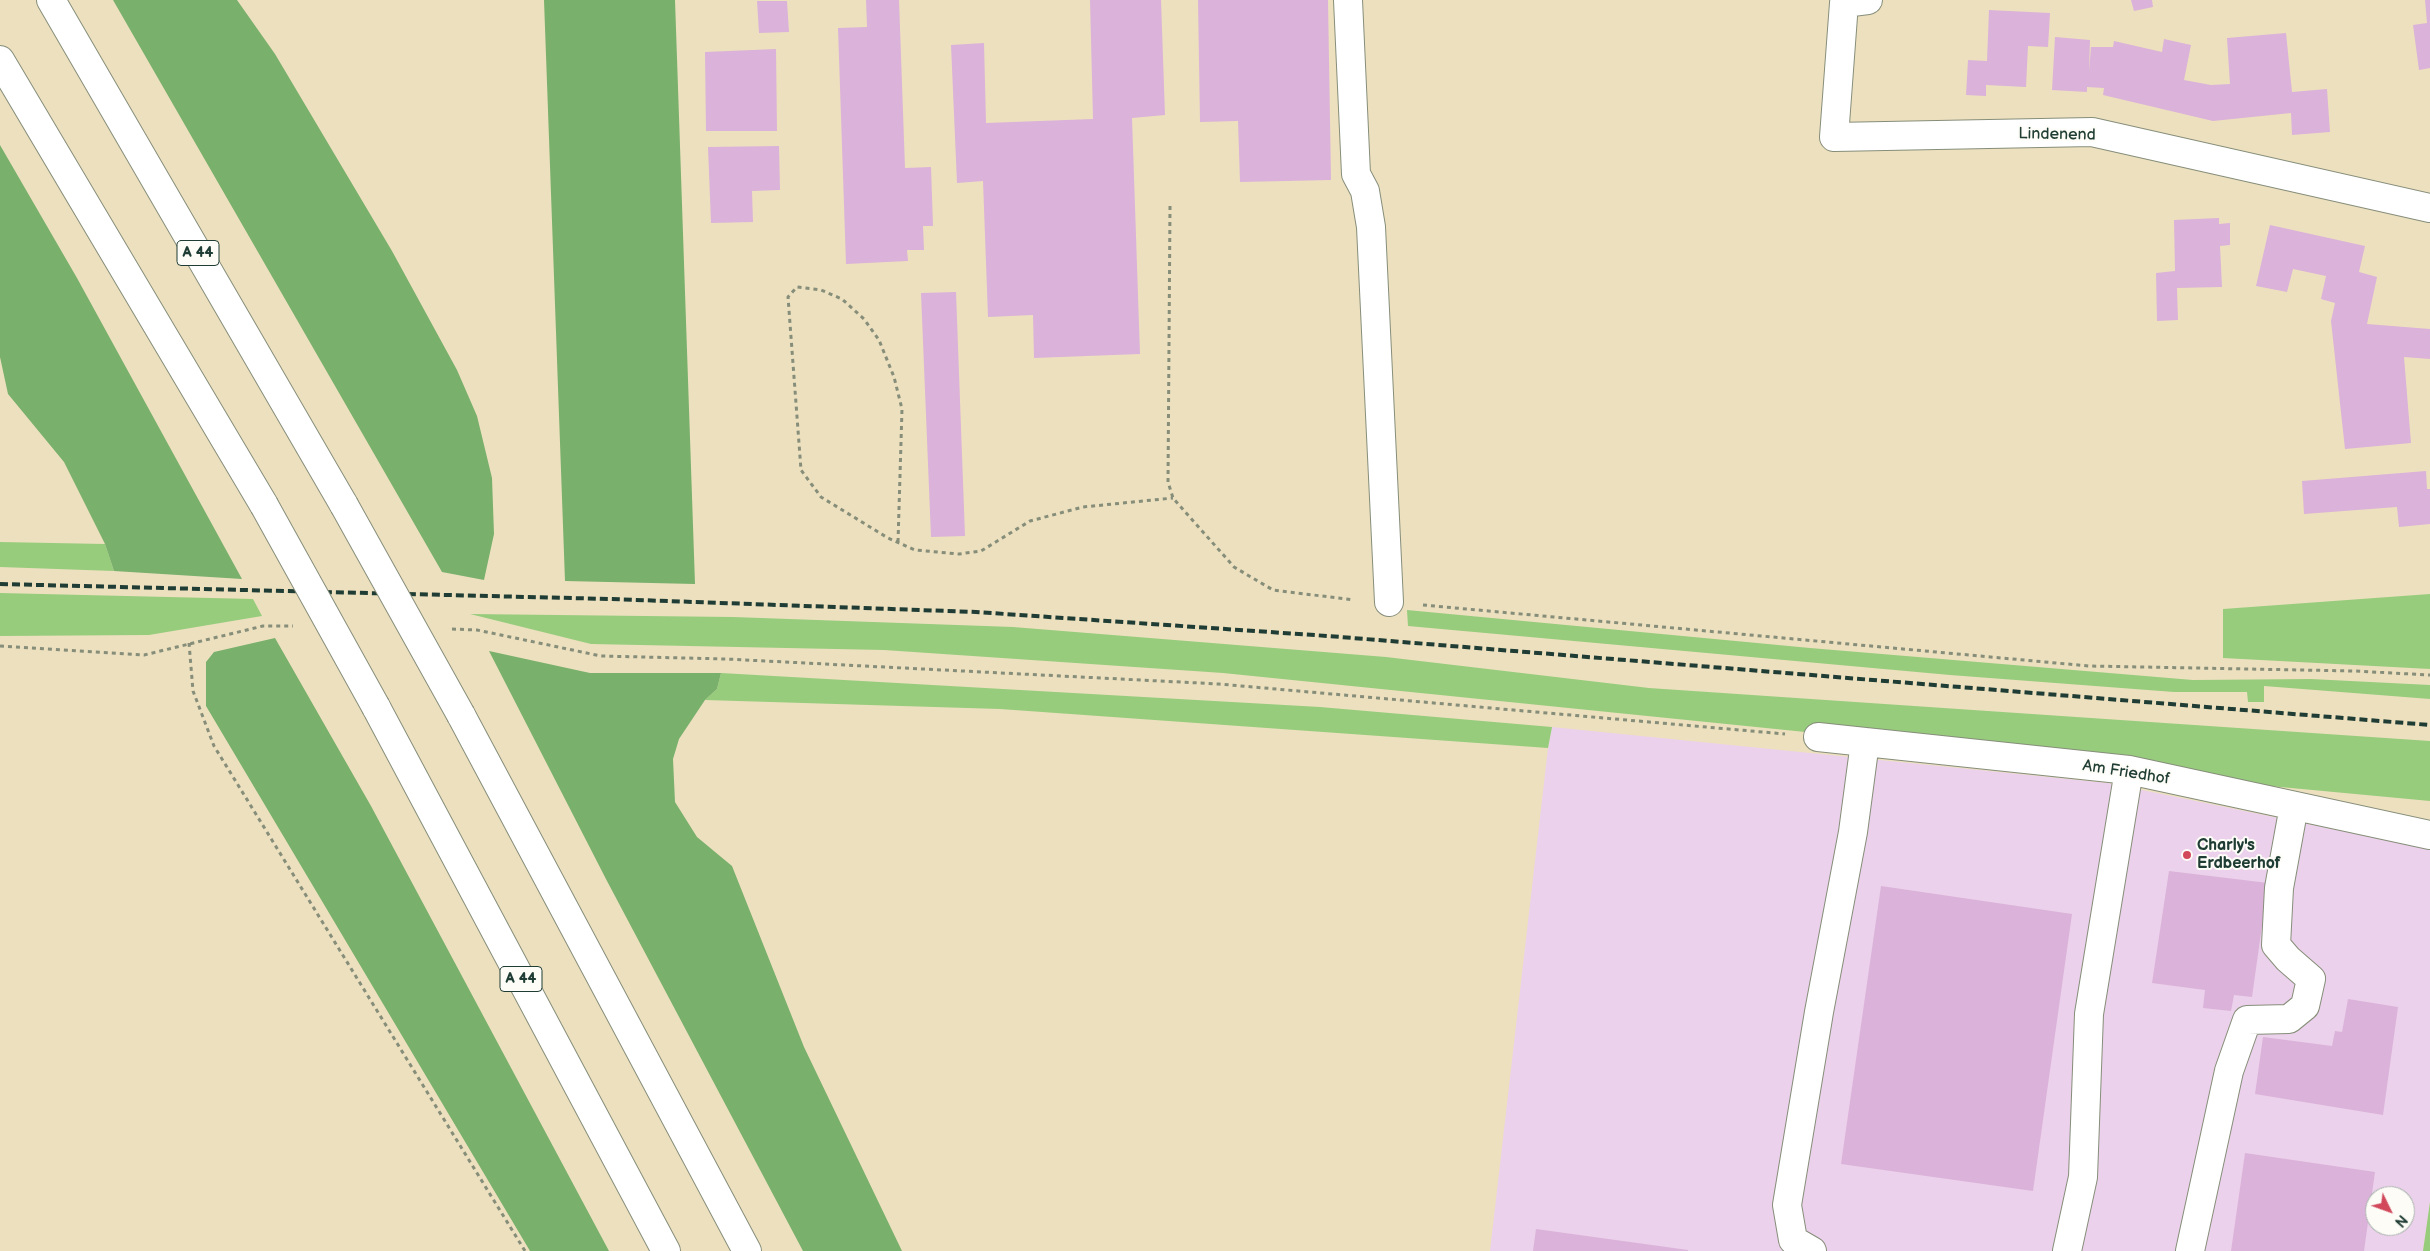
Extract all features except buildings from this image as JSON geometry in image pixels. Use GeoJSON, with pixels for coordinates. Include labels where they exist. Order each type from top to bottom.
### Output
{"type":"FeatureCollection","features":[{"type":"Feature","properties":{"kind":"main road","name":"A 44"},"geometry":{"type":"LineString","coordinates":[[51,0],[344,505],[461,715],[747,1251]]}},
{"type":"Feature","properties":{"kind":"main road"},"geometry":{"type":"LineString","coordinates":[[1348,0],[1356,174],[1365,191],[1371,227],[1389,602]]}},
{"type":"Feature","properties":{"kind":"main road","name":"Lindenend"},"geometry":{"type":"LineString","coordinates":[[1868,0],[1844,3],[1834,137],[2092,132],[2430,208]]}},
{"type":"Feature","properties":{"kind":"main road","name":"A 44"},"geometry":{"type":"LineString","coordinates":[[0,60],[264,505],[376,707],[666,1251]]}},
{"type":"Feature","properties":{"kind":"main road","name":"Am Friedhof"},"geometry":{"type":"LineString","coordinates":[[1818,737],[2129,770],[2430,835]]}},
{"type":"Feature","properties":{"kind":"main road"},"geometry":{"type":"LineString","coordinates":[[1812,1251],[1793,1240],[1787,1205],[1819,1012],[1853,832],[1865,742]]}},
{"type":"Feature","properties":{"kind":"main road"},"geometry":{"type":"LineString","coordinates":[[2067,1251],[2083,1177],[2089,1014],[2129,770]]}},
{"type":"Feature","properties":{"kind":"main road"},"geometry":{"type":"LineString","coordinates":[[2190,1251],[2229,1071],[2247,1020],[2288,1018],[2305,1006],[2311,979],[2288,959],[2276,945],[2279,888],[2294,806]]}},
{"type":"Feature","properties":{"kind":"path"},"geometry":{"type":"LineString","coordinates":[[1170,206],[1168,482],[1172,498],[1234,567],[1273,590],[1317,597],[2089,666],[2354,671],[2430,675]]}},
{"type":"Feature","properties":{"kind":"path"},"geometry":{"type":"LineString","coordinates":[[898,542],[902,409],[894,377],[879,340],[864,318],[842,299],[821,290],[796,287],[788,297],[801,470],[821,497],[898,542],[915,550],[959,554],[981,551],[1030,521],[1082,507],[1172,498]]}},
{"type":"Feature","properties":{"kind":"path"},"geometry":{"type":"LineString","coordinates":[[0,646],[144,655],[263,626]]}},
{"type":"Feature","properties":{"kind":"path"},"geometry":{"type":"LineString","coordinates":[[477,630],[601,656],[726,658],[1219,684],[1818,737]]}},
{"type":"Feature","properties":{"kind":"path"},"geometry":{"type":"LineString","coordinates":[[189,644],[193,691],[214,746],[525,1251]]}},
{"type":"Feature","properties":{"kind":"shaded area"},"geometry":{"type":"Polygon","coordinates":[[[1552,727],[2108,783],[2430,849],[2430,1202],[2423,1251],[1490,1251],[1548,748],[1552,727]]]}},
{"type":"Feature","properties":{"kind":"green space"},"geometry":{"type":"Polygon","coordinates":[[[113,0],[237,0],[275,54],[392,251],[457,370],[477,416],[492,478],[494,534],[484,580],[442,572],[113,0]]]}},
{"type":"Feature","properties":{"kind":"green space"},"geometry":{"type":"Polygon","coordinates":[[[544,0],[675,0],[695,584],[565,581],[544,0]]]}},
{"type":"Feature","properties":{"kind":"green space"},"geometry":{"type":"Polygon","coordinates":[[[0,145],[77,278],[242,579],[114,571],[105,544],[64,462],[8,394],[0,357],[0,145]]]}},
{"type":"Feature","properties":{"kind":"green space"},"geometry":{"type":"Polygon","coordinates":[[[0,542],[105,544],[114,571],[0,567],[0,542]]]}},
{"type":"Feature","properties":{"kind":"green space"},"geometry":{"type":"Polygon","coordinates":[[[0,593],[253,599],[262,616],[149,635],[0,636],[0,593]]]}},
{"type":"Feature","properties":{"kind":"green space"},"geometry":{"type":"Polygon","coordinates":[[[2430,594],[2430,669],[2223,658],[2223,609],[2430,594]]]}},
{"type":"Feature","properties":{"kind":"green space"},"geometry":{"type":"Polygon","coordinates":[[[1407,610],[1810,648],[2193,680],[2311,679],[2430,685],[2430,699],[2264,686],[2264,702],[2248,702],[2247,692],[2174,692],[1950,675],[1408,626],[1407,610]]]}},
{"type":"Feature","properties":{"kind":"green space"},"geometry":{"type":"Polygon","coordinates":[[[470,614],[733,617],[1013,627],[1386,657],[1649,688],[2430,741],[2430,801],[2227,782],[2131,765],[1223,673],[884,650],[591,644],[470,614]]]}},
{"type":"Feature","properties":{"kind":"green space"},"geometry":{"type":"Polygon","coordinates":[[[275,638],[371,806],[609,1251],[530,1251],[206,706],[206,662],[214,652],[275,638]]]}},
{"type":"Feature","properties":{"kind":"green space"},"geometry":{"type":"Polygon","coordinates":[[[489,651],[590,673],[721,673],[717,689],[705,700],[679,739],[673,759],[675,802],[697,837],[732,866],[804,1047],[902,1251],[803,1251],[607,881],[489,651]]]}},
{"type":"Feature","properties":{"kind":"green space"},"geometry":{"type":"Polygon","coordinates":[[[721,673],[1320,707],[1552,727],[1548,748],[1000,709],[705,700],[717,689],[721,673]]]}},
{"type":"Feature","properties":{"kind":"green space"},"geometry":{"type":"Polygon","coordinates":[[[2430,1202],[2430,1251],[2423,1251],[2430,1202]]]}},
{"type":"Feature","properties":{"kind":"railway"},"geometry":{"type":"LineString","coordinates":[[0,584],[610,599],[976,612],[1328,636],[2430,725]]}},
{"type":"Feature","properties":{"kind":"place","name":"Charly's Erdbeerhof"},"geometry":{"type":"Point","coordinates":[2187,855]}}]}
